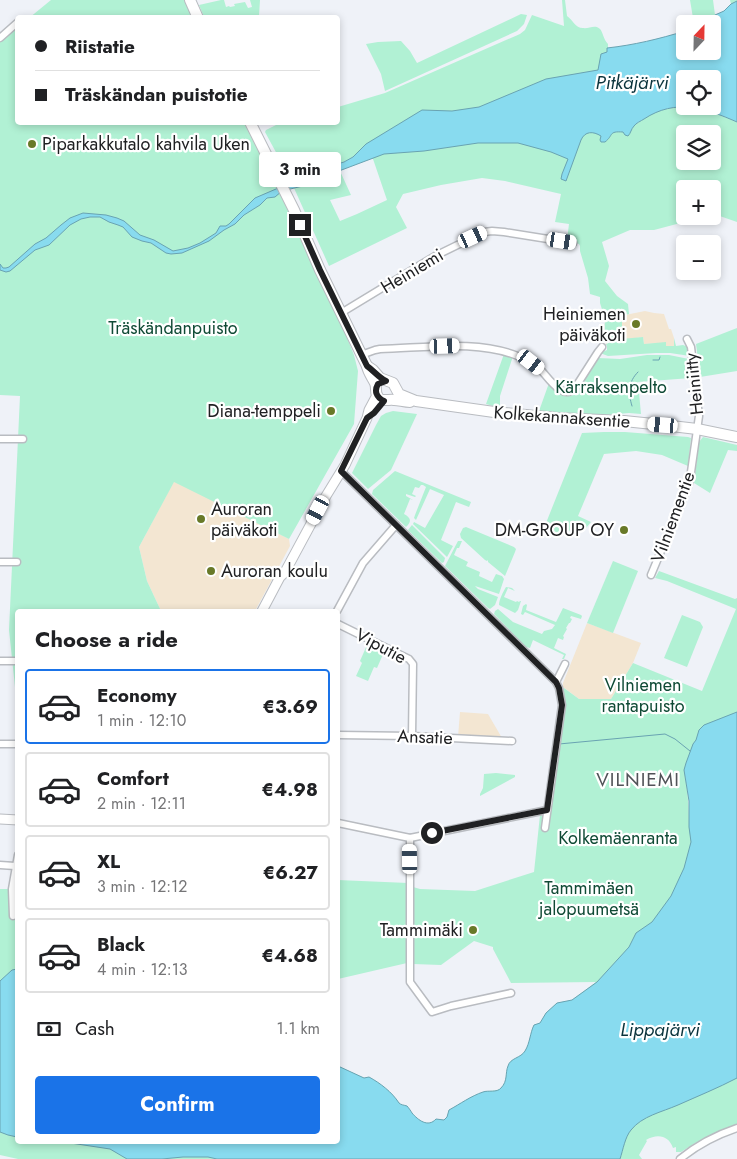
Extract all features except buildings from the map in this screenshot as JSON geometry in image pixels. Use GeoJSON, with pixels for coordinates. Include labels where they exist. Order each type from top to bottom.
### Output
{"type":"FeatureCollection","features":[{"type":"Feature","properties":{"kind":"main road"},"geometry":{"type":"LineString","coordinates":[[190,0],[197,15]]}},
{"type":"Feature","properties":{"kind":"main road"},"geometry":{"type":"LineString","coordinates":[[252,125],[361,356],[367,366],[380,378],[392,383],[374,413],[367,418],[341,471],[263,609]]}},
{"type":"Feature","properties":{"kind":"main road"},"geometry":{"type":"LineString","coordinates":[[367,366],[368,372],[385,394]]}},
{"type":"Feature","properties":{"kind":"main road","name":"Kolkekannaksentie"},"geometry":{"type":"LineString","coordinates":[[385,394],[408,402],[416,401],[494,412],[663,425],[737,437]]}},
{"type":"Feature","properties":{"kind":"main road"},"geometry":{"type":"LineString","coordinates":[[269,609],[284,579],[285,572]]}},
{"type":"Feature","properties":{"kind":"main road"},"geometry":{"type":"LineString","coordinates":[[0,819],[15,820]]}},
{"type":"Feature","properties":{"kind":"street"},"geometry":{"type":"LineString","coordinates":[[0,38],[15,25]]}},
{"type":"Feature","properties":{"kind":"street","name":"Heiniemi"},"geometry":{"type":"LineString","coordinates":[[341,313],[435,256],[484,232],[504,232],[573,243]]}},
{"type":"Feature","properties":{"kind":"street","name":"Heiniitty"},"geometry":{"type":"LineString","coordinates":[[686,339],[691,347],[699,411],[697,429]]}},
{"type":"Feature","properties":{"kind":"street"},"geometry":{"type":"LineString","coordinates":[[361,356],[380,349],[468,346],[483,348],[521,357],[531,362],[557,387],[566,392],[573,391],[602,347]]}},
{"type":"Feature","properties":{"kind":"street","name":"Vilniementie"},"geometry":{"type":"LineString","coordinates":[[652,575],[689,484],[697,429]]}},
{"type":"Feature","properties":{"kind":"street"},"geometry":{"type":"LineString","coordinates":[[0,439],[23,439]]}},
{"type":"Feature","properties":{"kind":"street"},"geometry":{"type":"LineString","coordinates":[[341,471],[556,682],[562,705],[545,828]]}},
{"type":"Feature","properties":{"kind":"street"},"geometry":{"type":"LineString","coordinates":[[338,609],[363,562],[396,525]]}},
{"type":"Feature","properties":{"kind":"street"},"geometry":{"type":"LineString","coordinates":[[0,562],[16,562]]}},
{"type":"Feature","properties":{"kind":"street","name":"Viputie"},"geometry":{"type":"LineString","coordinates":[[340,625],[409,659],[413,664],[412,736]]}},
{"type":"Feature","properties":{"kind":"street"},"geometry":{"type":"LineString","coordinates":[[0,662],[15,661]]}},
{"type":"Feature","properties":{"kind":"street"},"geometry":{"type":"LineString","coordinates":[[556,682],[565,664]]}},
{"type":"Feature","properties":{"kind":"street","name":"Ansatie"},"geometry":{"type":"LineString","coordinates":[[340,735],[412,736],[512,741]]}},
{"type":"Feature","properties":{"kind":"street"},"geometry":{"type":"LineString","coordinates":[[0,744],[15,744]]}},
{"type":"Feature","properties":{"kind":"street"},"geometry":{"type":"LineString","coordinates":[[340,823],[410,838],[547,810]]}},
{"type":"Feature","properties":{"kind":"street"},"geometry":{"type":"LineString","coordinates":[[410,838],[410,982],[432,1012],[511,993]]}},
{"type":"Feature","properties":{"kind":"street"},"geometry":{"type":"LineString","coordinates":[[0,865],[15,866],[12,889],[13,916]]}},
{"type":"Feature","properties":{"kind":"street"},"geometry":{"type":"LineString","coordinates":[[680,1159],[704,1143],[737,1128]]}},
{"type":"Feature","properties":{"kind":"shaded area","name":"Heiniemen päiväkoti"},"geometry":{"type":"Polygon","coordinates":[[[645,311],[664,314],[674,338],[674,346],[666,346],[666,343],[644,344],[643,337],[613,341],[606,344],[604,340],[605,319],[645,311]]]}},
{"type":"Feature","properties":{"kind":"shaded area","name":"Auroran koulu"},"geometry":{"type":"Polygon","coordinates":[[[174,481],[289,539],[290,546],[256,609],[160,609],[147,581],[139,547],[174,481]]]}},
{"type":"Feature","properties":{"kind":"shaded area"},"geometry":{"type":"Polygon","coordinates":[[[587,623],[641,643],[633,663],[611,699],[579,699],[563,687],[587,623]]]}},
{"type":"Feature","properties":{"kind":"shaded area"},"geometry":{"type":"Polygon","coordinates":[[[460,712],[488,714],[502,738],[458,737],[460,712]]]}},
{"type":"Feature","properties":{"kind":"green space"},"geometry":{"type":"Polygon","coordinates":[[[51,0],[186,0],[192,15],[33,15],[51,0]]]}},
{"type":"Feature","properties":{"kind":"green space"},"geometry":{"type":"Polygon","coordinates":[[[224,0],[226,7],[245,2],[248,8],[252,7],[250,0],[260,0],[259,15],[203,15],[199,5],[224,0]]]}},
{"type":"Feature","properties":{"kind":"green space"},"geometry":{"type":"Polygon","coordinates":[[[562,0],[565,0],[567,16],[580,28],[596,27],[600,29],[608,44],[608,48],[657,40],[633,126],[653,113],[675,107],[676,115],[719,115],[737,122],[737,222],[721,216],[721,180],[676,180],[676,224],[654,230],[630,230],[602,242],[609,266],[605,281],[617,296],[628,304],[629,314],[622,316],[620,336],[606,340],[604,340],[605,319],[600,297],[590,294],[580,246],[567,240],[569,224],[555,222],[561,194],[505,181],[482,178],[403,194],[396,207],[407,228],[329,266],[294,188],[340,171],[351,195],[330,200],[340,221],[387,200],[373,159],[353,157],[334,165],[330,162],[327,155],[323,157],[322,166],[316,173],[301,177],[295,173],[291,180],[265,132],[276,125],[340,125],[340,106],[385,93],[520,34],[525,30],[532,15],[564,26],[562,0]]]}},
{"type":"Feature","properties":{"kind":"green space"},"geometry":{"type":"Polygon","coordinates":[[[690,0],[713,0],[715,15],[692,15],[690,0]]]}},
{"type":"Feature","properties":{"kind":"green space"},"geometry":{"type":"Polygon","coordinates":[[[730,0],[737,0],[737,26],[721,25],[721,15],[715,15],[724,11],[731,4],[730,0]]]}},
{"type":"Feature","properties":{"kind":"green space"},"geometry":{"type":"Polygon","coordinates":[[[521,14],[527,15],[524,24],[517,31],[385,91],[381,74],[366,44],[401,41],[417,63],[521,14]]]}},
{"type":"Feature","properties":{"kind":"green space","name":"Träskändanpuisto"},"geometry":{"type":"Polygon","coordinates":[[[15,28],[15,125],[245,125],[276,185],[345,333],[358,371],[354,424],[289,539],[174,482],[139,547],[147,581],[160,609],[15,609],[15,687],[9,630],[20,396],[0,395],[0,41],[15,28]]]}},
{"type":"Feature","properties":{"kind":"green space"},"geometry":{"type":"Polygon","coordinates":[[[737,328],[737,371],[700,377],[696,344],[737,328]]]}},
{"type":"Feature","properties":{"kind":"green space"},"geometry":{"type":"Polygon","coordinates":[[[643,337],[644,344],[666,342],[666,346],[674,346],[674,338],[676,346],[683,345],[688,347],[690,356],[656,353],[608,356],[600,353],[607,350],[606,344],[613,341],[643,337]]]}},
{"type":"Feature","properties":{"kind":"green space"},"geometry":{"type":"Polygon","coordinates":[[[504,354],[513,356],[500,396],[500,408],[486,404],[504,354]]]}},
{"type":"Feature","properties":{"kind":"green space","name":"Kärraksenpelto"},"geometry":{"type":"Polygon","coordinates":[[[647,355],[669,355],[689,359],[691,378],[638,382],[641,414],[606,415],[539,411],[549,383],[562,394],[574,393],[598,358],[620,359],[647,355]]]}},
{"type":"Feature","properties":{"kind":"green space"},"geometry":{"type":"Polygon","coordinates":[[[393,411],[417,414],[391,470],[368,489],[352,473],[381,416],[393,411]]]}},
{"type":"Feature","properties":{"kind":"green space"},"geometry":{"type":"Polygon","coordinates":[[[604,432],[691,438],[688,466],[662,455],[636,451],[604,454],[578,516],[591,522],[586,528],[556,533],[544,528],[582,433],[604,432]]]}},
{"type":"Feature","properties":{"kind":"green space"},"geometry":{"type":"Polygon","coordinates":[[[703,437],[737,445],[737,451],[728,450],[710,493],[694,483],[699,442],[703,437]]]}},
{"type":"Feature","properties":{"kind":"green space"},"geometry":{"type":"Polygon","coordinates":[[[395,471],[471,502],[469,507],[456,502],[441,540],[453,546],[447,557],[413,524],[414,522],[425,528],[444,495],[430,489],[416,520],[414,518],[426,487],[421,485],[419,488],[415,487],[412,494],[415,497],[406,494],[406,496],[413,500],[410,499],[404,514],[410,520],[406,527],[372,494],[373,490],[395,471]]]}},
{"type":"Feature","properties":{"kind":"green space"},"geometry":{"type":"Polygon","coordinates":[[[412,525],[445,558],[444,562],[442,563],[408,530],[412,525]]]}},
{"type":"Feature","properties":{"kind":"green space"},"geometry":{"type":"Polygon","coordinates":[[[466,527],[516,549],[505,576],[461,538],[460,534],[463,528],[466,527]]]}},
{"type":"Feature","properties":{"kind":"green space"},"geometry":{"type":"Polygon","coordinates":[[[458,541],[462,541],[454,555],[468,562],[466,566],[480,572],[479,576],[492,582],[496,574],[504,579],[499,594],[475,586],[498,597],[495,605],[490,609],[445,566],[458,541]]]}},
{"type":"Feature","properties":{"kind":"green space"},"geometry":{"type":"Polygon","coordinates":[[[613,561],[638,571],[613,633],[587,623],[613,561]]]}},
{"type":"Feature","properties":{"kind":"green space"},"geometry":{"type":"Polygon","coordinates":[[[659,571],[735,599],[737,598],[737,793],[685,776],[689,827],[737,814],[737,1125],[708,1136],[681,1152],[676,1152],[676,1147],[673,1148],[666,1138],[659,1136],[650,1138],[646,1140],[639,1155],[642,1159],[18,1159],[0,1155],[0,889],[8,889],[10,914],[15,918],[15,1144],[340,1144],[340,1067],[364,1078],[369,1077],[377,1082],[400,1104],[407,1106],[417,1118],[426,1123],[433,1122],[436,1119],[444,1120],[449,1110],[466,1100],[483,1092],[501,1088],[505,1083],[509,1063],[525,1051],[534,1025],[540,1023],[546,1013],[557,1003],[572,1000],[596,982],[511,983],[493,947],[474,941],[441,965],[413,964],[413,887],[420,889],[475,891],[534,872],[540,815],[543,816],[546,829],[565,700],[564,688],[579,699],[611,699],[633,663],[702,691],[736,609],[655,578],[659,571]]]}},
{"type":"Feature","properties":{"kind":"green space"},"geometry":{"type":"Polygon","coordinates":[[[506,587],[512,588],[515,591],[508,588],[504,597],[516,602],[521,601],[515,613],[499,605],[500,598],[506,587]]]}},
{"type":"Feature","properties":{"kind":"green space"},"geometry":{"type":"Polygon","coordinates":[[[526,604],[526,610],[556,622],[563,608],[582,616],[581,619],[571,616],[570,618],[572,619],[566,628],[563,640],[558,638],[554,648],[566,654],[564,659],[562,659],[564,655],[533,640],[530,648],[526,647],[494,614],[498,609],[513,622],[542,634],[544,631],[552,629],[555,625],[525,612],[523,615],[521,614],[523,606],[526,604]]]}},
{"type":"Feature","properties":{"kind":"green space"},"geometry":{"type":"Polygon","coordinates":[[[682,615],[700,622],[703,627],[687,667],[664,658],[682,615]]]}},
{"type":"Feature","properties":{"kind":"green space"},"geometry":{"type":"Polygon","coordinates":[[[367,645],[384,652],[377,668],[374,667],[368,681],[356,676],[367,645]]]}},
{"type":"Feature","properties":{"kind":"green space"},"geometry":{"type":"Polygon","coordinates":[[[484,774],[515,775],[515,777],[480,796],[483,788],[484,774]]]}},
{"type":"Feature","properties":{"kind":"green space"},"geometry":{"type":"Polygon","coordinates":[[[340,880],[408,883],[407,963],[340,979],[340,880]]]}},
{"type":"Feature","properties":{"kind":"water","name":"Pitkäjärvi"},"geometry":{"type":"Polygon","coordinates":[[[737,1],[737,122],[718,115],[721,115],[721,70],[676,70],[676,108],[656,113],[644,119],[632,128],[628,136],[623,132],[615,132],[608,140],[601,142],[601,136],[595,133],[587,133],[581,140],[566,181],[561,179],[568,159],[518,143],[478,143],[424,151],[384,154],[307,185],[282,191],[275,197],[267,198],[235,224],[209,241],[182,253],[166,253],[151,243],[132,237],[123,227],[100,217],[90,217],[70,225],[49,245],[35,250],[10,271],[0,270],[0,264],[3,268],[9,267],[35,244],[46,238],[70,218],[83,213],[117,218],[124,221],[140,235],[154,240],[173,251],[188,248],[216,233],[220,226],[229,224],[255,198],[291,180],[295,173],[301,177],[316,173],[322,166],[324,154],[328,156],[330,162],[334,165],[344,162],[353,157],[366,144],[422,110],[452,111],[479,107],[546,79],[598,70],[601,54],[607,52],[607,48],[676,34],[676,60],[721,60],[721,15],[715,15],[737,1]]]}},
{"type":"Feature","properties":{"kind":"water","name":"Lippajärvi"},"geometry":{"type":"Polygon","coordinates":[[[737,712],[737,1078],[641,1121],[629,1133],[620,1159],[217,1159],[183,1157],[127,1159],[110,1149],[77,1144],[340,1144],[340,1067],[364,1078],[369,1077],[377,1082],[400,1104],[407,1106],[417,1118],[426,1123],[433,1122],[436,1119],[444,1120],[449,1110],[485,1091],[499,1090],[505,1083],[509,1063],[525,1051],[534,1025],[540,1023],[546,1013],[557,1003],[572,1000],[597,982],[629,947],[636,933],[652,922],[671,896],[684,868],[691,842],[689,801],[684,770],[699,730],[704,725],[737,712]]]}},
{"type":"Feature","properties":{"kind":"water"},"geometry":{"type":"Polygon","coordinates":[[[15,970],[15,1137],[0,1132],[0,981],[15,970]]]}},
{"type":"Feature","properties":{"kind":"waterway"},"geometry":{"type":"LineString","coordinates":[[653,360],[659,360],[660,357]]}},
{"type":"Feature","properties":{"kind":"waterway"},"geometry":{"type":"LineString","coordinates":[[632,406],[630,388],[632,380],[638,372]]}},
{"type":"Feature","properties":{"kind":"waterway"},"geometry":{"type":"LineString","coordinates":[[559,744],[665,734],[690,751]]}},
{"type":"Feature","properties":{"kind":"place","name":"Piparkakkutalo kahvila Uken"},"geometry":{"type":"Point","coordinates":[32,144]}},
{"type":"Feature","properties":{"kind":"place","name":"Heiniemen päiväkoti"},"geometry":{"type":"Point","coordinates":[636,324]}},
{"type":"Feature","properties":{"kind":"place","name":"Diana-temppeli"},"geometry":{"type":"Point","coordinates":[331,411]}},
{"type":"Feature","properties":{"kind":"place","name":"Auroran päiväkoti"},"geometry":{"type":"Point","coordinates":[201,519]}},
{"type":"Feature","properties":{"kind":"place","name":"DM-GROUP OY"},"geometry":{"type":"Point","coordinates":[624,530]}},
{"type":"Feature","properties":{"kind":"place","name":"Auroran koulu"},"geometry":{"type":"Point","coordinates":[211,571]}},
{"type":"Feature","properties":{"kind":"place","name":"Tammimäki"},"geometry":{"type":"Point","coordinates":[473,930]}},
{"type":"Feature","properties":{"kind":"district","name":"VILNIEMI"},"geometry":{"type":"Point","coordinates":[638,779]}},
{"type":"Feature","properties":{"kind":"route"},"geometry":{"type":"LineString","coordinates":[[300,225],[361,356],[367,366],[386,381],[378,384],[376,390],[377,395],[384,401],[367,418],[341,471],[556,682],[559,688],[562,705],[547,810],[432,833]]}},
{"type":"Feature","properties":{"kind":"park label","name":"Vilniemen rantapuisto"},"geometry":{"type":"Point","coordinates":[643,695]}},
{"type":"Feature","properties":{"kind":"park label","name":"Kolkemäenranta"},"geometry":{"type":"Point","coordinates":[618,838]}},
{"type":"Feature","properties":{"kind":"park label","name":"Tammimäen jalopuumetsä"},"geometry":{"type":"Point","coordinates":[589,898]}}]}
